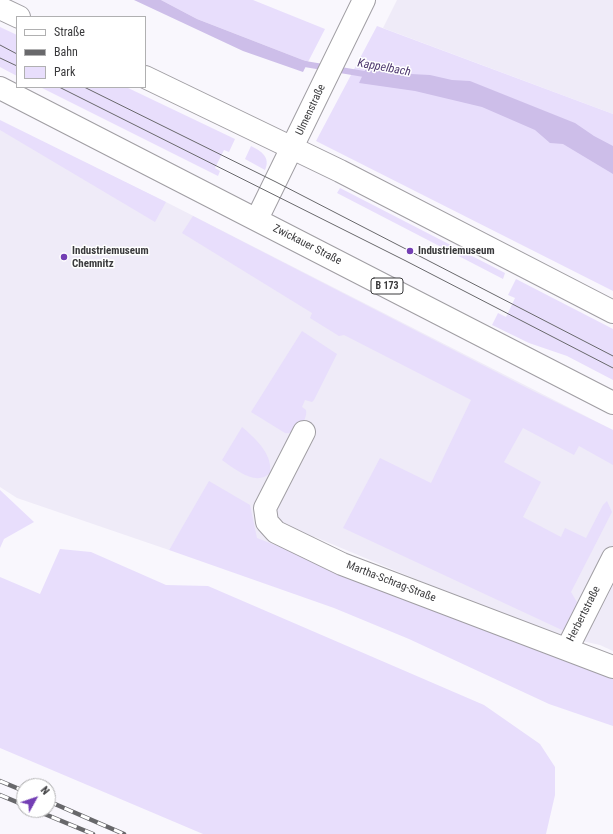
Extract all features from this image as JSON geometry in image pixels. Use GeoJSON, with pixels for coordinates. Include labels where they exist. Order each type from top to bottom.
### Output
{"type":"FeatureCollection","features":[{"type":"Feature","properties":{"kind":"main road","name":"Ulmenstraße"},"geometry":{"type":"LineString","coordinates":[[257,219],[364,0]]}},
{"type":"Feature","properties":{"kind":"main road"},"geometry":{"type":"LineString","coordinates":[[0,8],[17,16]]}},
{"type":"Feature","properties":{"kind":"main road"},"geometry":{"type":"LineString","coordinates":[[146,77],[293,147],[613,312]]}},
{"type":"Feature","properties":{"kind":"main road","name":"Zwickauer Straße"},"geometry":{"type":"LineString","coordinates":[[0,88],[613,403]]}},
{"type":"Feature","properties":{"kind":"main road","name":"Martha-Schrag-Straße"},"geometry":{"type":"LineString","coordinates":[[304,432],[265,508],[267,522],[276,532],[342,564],[613,667]]}},
{"type":"Feature","properties":{"kind":"main road","name":"Herbertstraße"},"geometry":{"type":"LineString","coordinates":[[567,649],[613,558]]}},
{"type":"Feature","properties":{"kind":"shaded area"},"geometry":{"type":"Polygon","coordinates":[[[134,0],[161,0],[197,19],[308,62],[303,72],[243,51],[134,0]]]}},
{"type":"Feature","properties":{"kind":"shaded area"},"geometry":{"type":"Polygon","coordinates":[[[397,0],[613,0],[613,114],[383,28],[397,0]]]}},
{"type":"Feature","properties":{"kind":"shaded area"},"geometry":{"type":"Polygon","coordinates":[[[368,64],[379,69],[411,74],[430,75],[452,80],[470,81],[575,123],[594,136],[613,146],[613,174],[563,144],[550,143],[535,130],[482,107],[415,91],[359,83],[368,64]]]}},
{"type":"Feature","properties":{"kind":"shaded area"},"geometry":{"type":"Polygon","coordinates":[[[0,121],[166,202],[613,430],[613,651],[600,645],[542,632],[315,537],[288,551],[182,529],[169,550],[17,498],[0,487],[0,121]]]}},
{"type":"Feature","properties":{"kind":"green space"},"geometry":{"type":"Polygon","coordinates":[[[161,0],[253,0],[325,29],[308,62],[197,19],[161,0]]]}},
{"type":"Feature","properties":{"kind":"green space"},"geometry":{"type":"Polygon","coordinates":[[[377,26],[613,114],[613,291],[316,141],[377,26]]]}},
{"type":"Feature","properties":{"kind":"green space"},"geometry":{"type":"Polygon","coordinates":[[[0,27],[16,35],[16,75],[0,67],[0,27]]]}},
{"type":"Feature","properties":{"kind":"green space"},"geometry":{"type":"Polygon","coordinates":[[[42,88],[128,88],[235,139],[229,152],[224,150],[215,168],[220,171],[218,176],[42,88]]]}},
{"type":"Feature","properties":{"kind":"green space"},"geometry":{"type":"Polygon","coordinates":[[[0,120],[166,202],[155,222],[0,130],[0,120]]]}},
{"type":"Feature","properties":{"kind":"green space"},"geometry":{"type":"Polygon","coordinates":[[[251,146],[261,152],[266,158],[267,165],[265,170],[245,159],[251,146]]]}},
{"type":"Feature","properties":{"kind":"green space"},"geometry":{"type":"Polygon","coordinates":[[[340,188],[505,273],[503,279],[337,193],[340,188]]]}},
{"type":"Feature","properties":{"kind":"green space"},"geometry":{"type":"Polygon","coordinates":[[[193,216],[531,390],[613,430],[613,465],[579,446],[574,455],[523,428],[504,462],[541,482],[523,517],[561,537],[565,528],[586,538],[603,505],[607,501],[612,512],[571,592],[578,604],[564,631],[343,528],[380,458],[431,483],[471,400],[344,335],[339,336],[310,318],[312,313],[182,233],[193,216]]]}},
{"type":"Feature","properties":{"kind":"green space"},"geometry":{"type":"Polygon","coordinates":[[[516,279],[613,329],[613,380],[567,356],[529,343],[492,325],[498,313],[506,317],[515,298],[508,295],[516,279]]]}},
{"type":"Feature","properties":{"kind":"green space"},"geometry":{"type":"Polygon","coordinates":[[[302,331],[337,354],[314,400],[312,402],[305,400],[302,407],[306,410],[303,422],[293,432],[285,433],[251,412],[302,331]]]}},
{"type":"Feature","properties":{"kind":"green space"},"geometry":{"type":"Polygon","coordinates":[[[242,427],[257,441],[269,459],[270,473],[264,477],[258,478],[246,475],[222,460],[242,427]]]}},
{"type":"Feature","properties":{"kind":"green space"},"geometry":{"type":"Polygon","coordinates":[[[209,481],[250,505],[257,538],[613,677],[613,726],[549,704],[409,639],[334,608],[169,550],[209,481]]]}},
{"type":"Feature","properties":{"kind":"green space"},"geometry":{"type":"Polygon","coordinates":[[[0,490],[34,522],[4,539],[0,548],[0,490]]]}},
{"type":"Feature","properties":{"kind":"green space"},"geometry":{"type":"Polygon","coordinates":[[[60,549],[91,552],[166,585],[208,586],[484,705],[540,744],[555,767],[555,795],[546,834],[203,834],[0,748],[0,577],[40,594],[60,549]]]}},
{"type":"Feature","properties":{"kind":"waterway","name":"Kappelbach"},"geometry":{"type":"LineString","coordinates":[[299,63],[370,75]]}},
{"type":"Feature","properties":{"kind":"tram line"},"geometry":{"type":"LineString","coordinates":[[0,45],[16,53]]}},
{"type":"Feature","properties":{"kind":"tram line"},"geometry":{"type":"LineString","coordinates":[[0,58],[16,66]]}},
{"type":"Feature","properties":{"kind":"tram line"},"geometry":{"type":"LineString","coordinates":[[61,88],[406,261],[613,368]]}},
{"type":"Feature","properties":{"kind":"tram line"},"geometry":{"type":"LineString","coordinates":[[86,88],[276,182],[613,356]]}},
{"type":"Feature","properties":{"kind":"railway"},"geometry":{"type":"LineString","coordinates":[[0,781],[16,788]]}},
{"type":"Feature","properties":{"kind":"railway"},"geometry":{"type":"LineString","coordinates":[[0,795],[16,802]]}},
{"type":"Feature","properties":{"kind":"railway"},"geometry":{"type":"LineString","coordinates":[[56,804],[124,834]]}},
{"type":"Feature","properties":{"kind":"railway"},"geometry":{"type":"LineString","coordinates":[[54,818],[93,834]]}},
{"type":"Feature","properties":{"kind":"place","name":"Industriemuseum"},"geometry":{"type":"Point","coordinates":[410,251]}},
{"type":"Feature","properties":{"kind":"place","name":"Industriemuseum Chemnitz"},"geometry":{"type":"Point","coordinates":[64,257]}}]}
